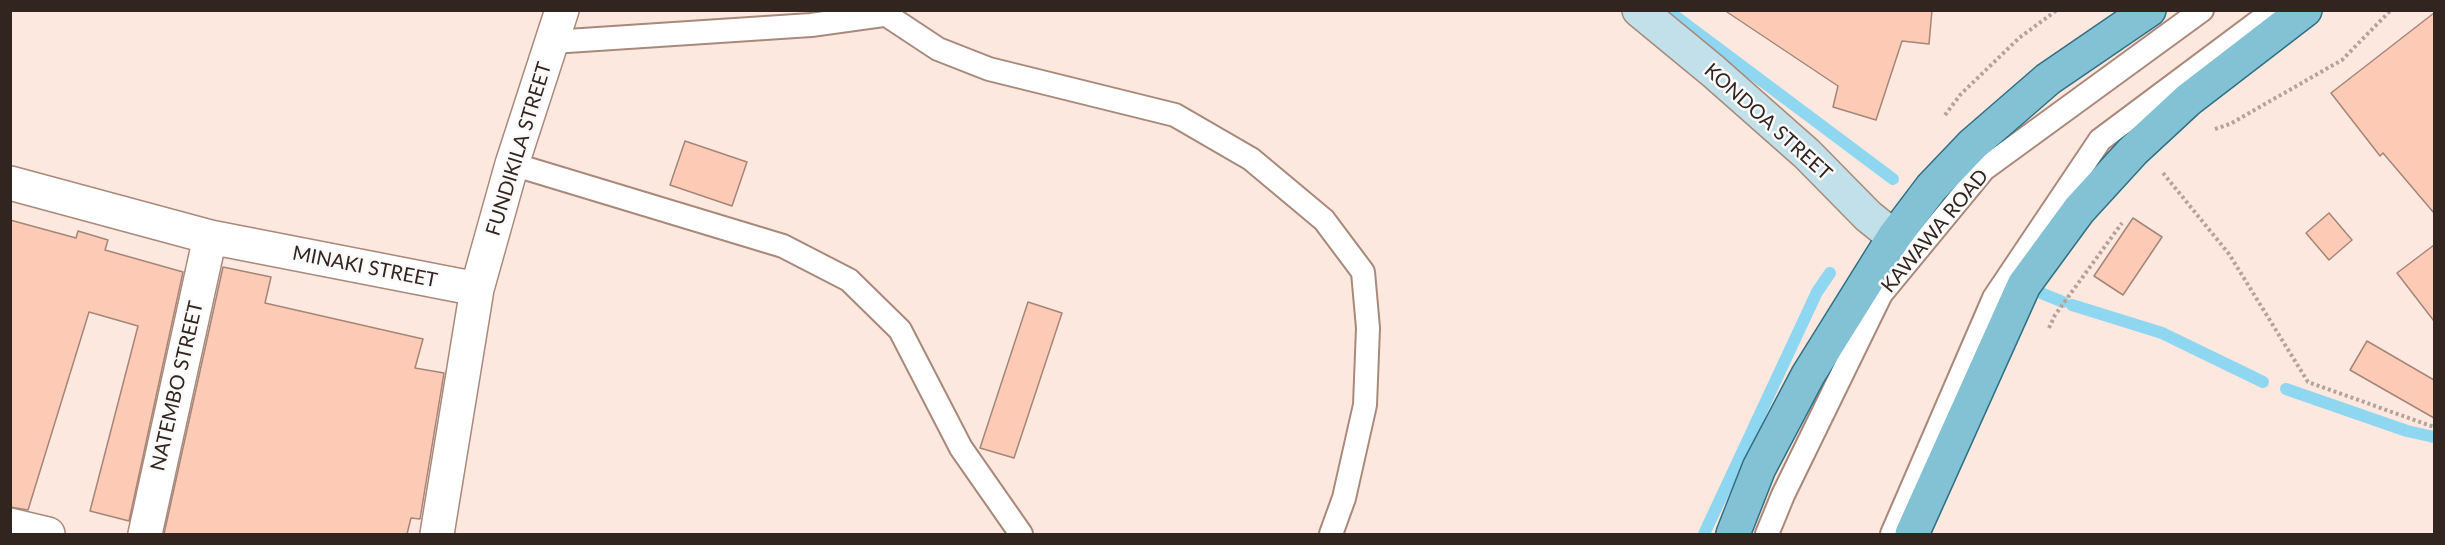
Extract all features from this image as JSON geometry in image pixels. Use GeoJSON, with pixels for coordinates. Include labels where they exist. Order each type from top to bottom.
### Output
{"type":"FeatureCollection","features":[{"type":"Feature","properties":{"kind":"main road","name":"KAWAWA ROAD"},"geometry":{"type":"LineString","coordinates":[[1733,534],[1759,468],[1808,375],[1894,237],[1931,188],[1973,144],[2048,79],[2149,10]]}},
{"type":"Feature","properties":{"kind":"main road"},"geometry":{"type":"LineString","coordinates":[[1912,534],[2024,285],[2079,210],[2133,151],[2188,100],[2305,10]]}},
{"type":"Feature","properties":{"kind":"street","name":"FUNDIKILA STREET"},"geometry":{"type":"LineString","coordinates":[[477,288],[512,164],[562,10]]}},
{"type":"Feature","properties":{"kind":"street","name":"KONDOA STREET"},"geometry":{"type":"LineString","coordinates":[[1639,10],[1799,146],[1868,216],[1894,237]]}},
{"type":"Feature","properties":{"kind":"street","name":"MINAKI STREET"},"geometry":{"type":"LineString","coordinates":[[10,183],[210,237],[477,288]]}},
{"type":"Feature","properties":{"kind":"street","name":"NATEMBO STREET"},"geometry":{"type":"LineString","coordinates":[[145,534],[210,237]]}},
{"type":"Feature","properties":{"kind":"street"},"geometry":{"type":"LineString","coordinates":[[436,534],[477,288]]}},
{"type":"Feature","properties":{"kind":"street"},"geometry":{"type":"LineString","coordinates":[[10,525],[48,534]]}},
{"type":"Feature","properties":{"kind":"lane","name":"KAWAWA ROAD"},"geometry":{"type":"LineString","coordinates":[[1767,534],[1783,495],[1881,294],[1984,170],[2202,10]]}},
{"type":"Feature","properties":{"kind":"lane"},"geometry":{"type":"LineString","coordinates":[[1892,534],[1994,298],[2100,140],[2274,10]]}},
{"type":"Feature","properties":{"kind":"lane"},"geometry":{"type":"LineString","coordinates":[[552,42],[811,25],[881,13],[938,49],[988,69],[1175,115],[1251,159],[1324,220],[1363,272],[1368,328],[1365,405],[1344,498],[1331,534]]}},
{"type":"Feature","properties":{"kind":"lane"},"geometry":{"type":"LineString","coordinates":[[512,164],[783,246],[849,280],[900,330],[961,448],[1021,534]]}},
{"type":"Feature","properties":{"kind":"path"},"geometry":{"type":"LineString","coordinates":[[2210,130],[2240,119],[2342,60],[2391,10]]}},
{"type":"Feature","properties":{"kind":"path"},"geometry":{"type":"LineString","coordinates":[[2154,180],[2162,171],[2229,254],[2308,382],[2434,427]]}},
{"type":"Feature","properties":{"kind":"path"},"geometry":{"type":"LineString","coordinates":[[2045,337],[2055,315],[2125,218]]}},
{"type":"Feature","properties":{"kind":"building"},"geometry":{"type":"Polygon","coordinates":[[[1724,10],[1932,10],[1929,44],[1902,41],[1876,120],[1833,107],[1838,86],[1724,10]]]}},
{"type":"Feature","properties":{"kind":"building"},"geometry":{"type":"Polygon","coordinates":[[[2434,13],[2434,213],[2383,153],[2380,156],[2331,93],[2434,13]]]}},
{"type":"Feature","properties":{"kind":"building"},"geometry":{"type":"Polygon","coordinates":[[[685,141],[747,162],[732,206],[670,185],[685,141]]]}},
{"type":"Feature","properties":{"kind":"building"},"geometry":{"type":"Polygon","coordinates":[[[2329,213],[2352,240],[2329,260],[2306,233],[2329,213]]]}},
{"type":"Feature","properties":{"kind":"building"},"geometry":{"type":"Polygon","coordinates":[[[2133,218],[2162,237],[2123,295],[2094,276],[2133,218]]]}},
{"type":"Feature","properties":{"kind":"building"},"geometry":{"type":"Polygon","coordinates":[[[10,220],[76,238],[78,231],[108,240],[105,250],[183,272],[129,521],[90,511],[138,326],[89,312],[28,510],[10,507],[10,220]]]}},
{"type":"Feature","properties":{"kind":"building"},"geometry":{"type":"Polygon","coordinates":[[[2434,245],[2434,321],[2397,273],[2434,245]]]}},
{"type":"Feature","properties":{"kind":"building"},"geometry":{"type":"Polygon","coordinates":[[[223,267],[271,277],[265,303],[423,339],[415,368],[444,373],[420,519],[411,518],[407,534],[164,534],[223,267]]]}},
{"type":"Feature","properties":{"kind":"building"},"geometry":{"type":"Polygon","coordinates":[[[1028,302],[1062,313],[1014,458],[980,448],[1028,302]]]}},
{"type":"Feature","properties":{"kind":"building"},"geometry":{"type":"Polygon","coordinates":[[[2367,341],[2434,380],[2434,418],[2350,370],[2367,341]]]}},
{"type":"Feature","properties":{"kind":"waterway"},"geometry":{"type":"LineString","coordinates":[[1667,10],[1893,179]]}},
{"type":"Feature","properties":{"kind":"waterway"},"geometry":{"type":"LineString","coordinates":[[1704,534],[1817,292],[1830,273]]}},
{"type":"Feature","properties":{"kind":"waterway"},"geometry":{"type":"LineString","coordinates":[[2041,293],[2063,302]]}},
{"type":"Feature","properties":{"kind":"waterway"},"geometry":{"type":"LineString","coordinates":[[2072,305],[2162,333],[2263,382]]}},
{"type":"Feature","properties":{"kind":"waterway"},"geometry":{"type":"LineString","coordinates":[[2286,389],[2407,431],[2434,437]]}}]}
